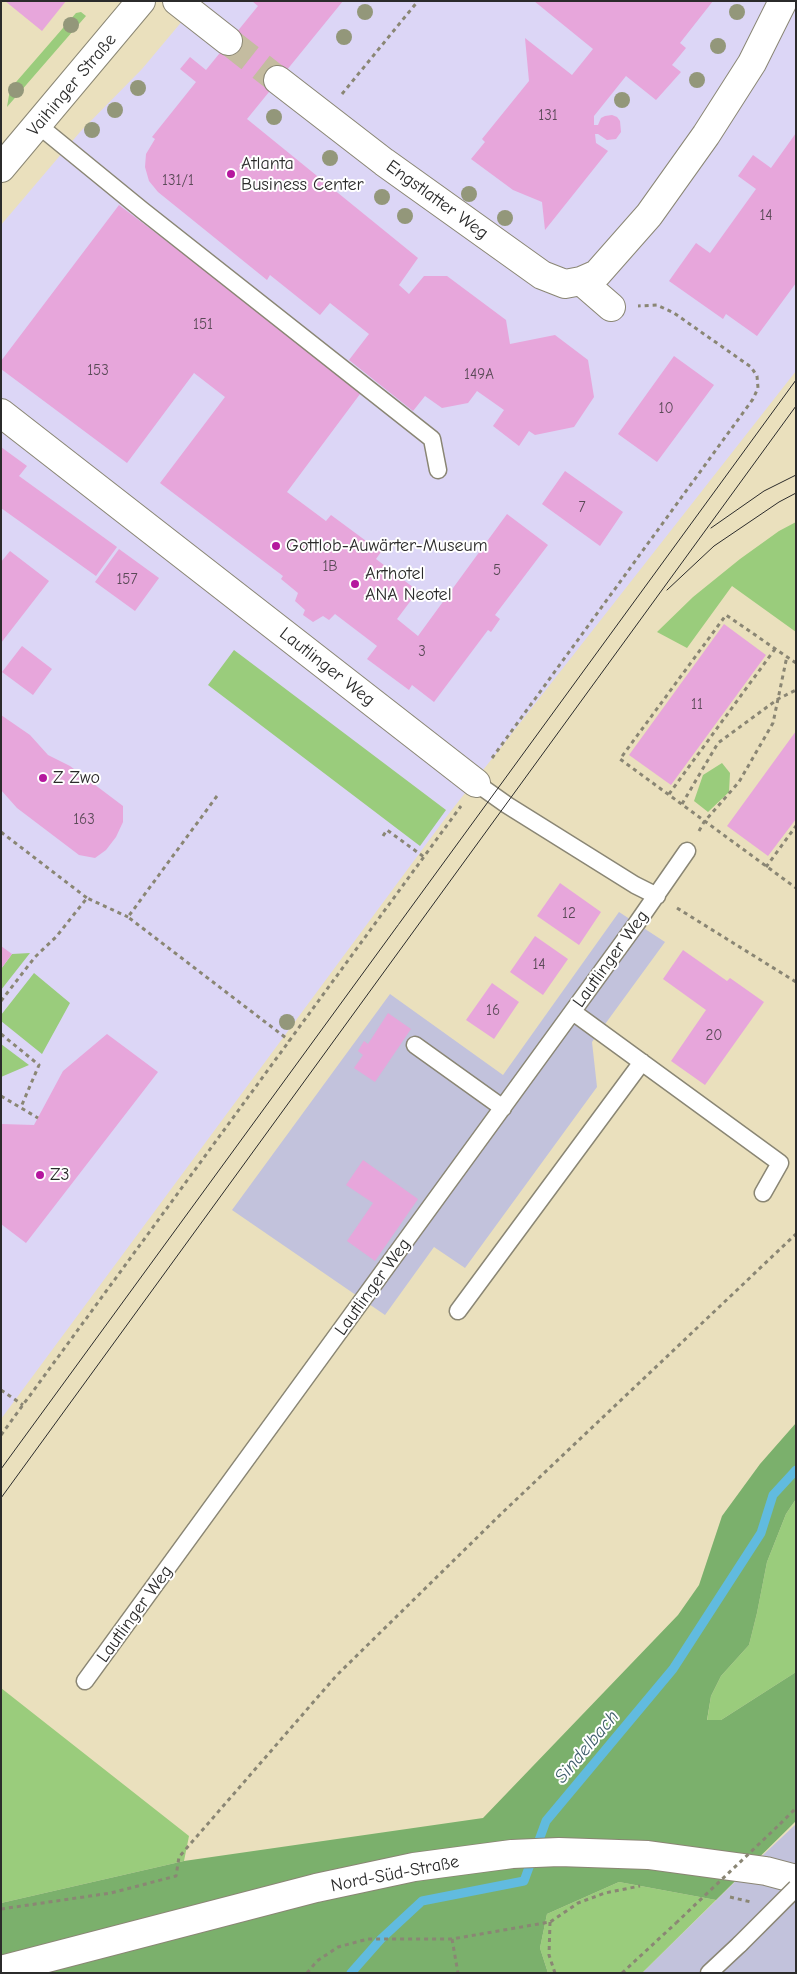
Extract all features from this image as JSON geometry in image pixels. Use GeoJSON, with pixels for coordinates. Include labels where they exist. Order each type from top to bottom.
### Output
{"type":"FeatureCollection","features":[{"type":"Feature","properties":{"kind":"street","name":"Vaihinger Straße"},"geometry":{"type":"LineString","coordinates":[[1,168],[142,1]]}},
{"type":"Feature","properties":{"kind":"street"},"geometry":{"type":"LineString","coordinates":[[177,1],[228,40]]}},
{"type":"Feature","properties":{"kind":"street"},"geometry":{"type":"LineString","coordinates":[[610,307],[581,282],[597,274],[649,215],[706,135],[752,63],[783,1]]}},
{"type":"Feature","properties":{"kind":"street","name":"Engstlatter Weg"},"geometry":{"type":"LineString","coordinates":[[278,80],[384,162],[542,275],[565,284],[581,282]]}},
{"type":"Feature","properties":{"kind":"street","name":"Lautlinger Weg"},"geometry":{"type":"LineString","coordinates":[[1,413],[476,783]]}},
{"type":"Feature","properties":{"kind":"street","name":"Nord-Süd-Straße"},"geometry":{"type":"LineString","coordinates":[[1,1970],[316,1888],[414,1868],[512,1854],[559,1852],[648,1854],[766,1871],[796,1879]]}},
{"type":"Feature","properties":{"kind":"lane"},"geometry":{"type":"LineString","coordinates":[[38,125],[142,210],[432,439],[438,470]]}},
{"type":"Feature","properties":{"kind":"lane","name":"Lautlinger Weg"},"geometry":{"type":"LineString","coordinates":[[85,1681],[657,896],[635,885],[507,805],[476,783]]}},
{"type":"Feature","properties":{"kind":"lane"},"geometry":{"type":"LineString","coordinates":[[657,896],[687,851]]}},
{"type":"Feature","properties":{"kind":"lane"},"geometry":{"type":"LineString","coordinates":[[573,1012],[780,1163],[763,1193]]}},
{"type":"Feature","properties":{"kind":"lane"},"geometry":{"type":"LineString","coordinates":[[415,1045],[503,1108]]}},
{"type":"Feature","properties":{"kind":"lane"},"geometry":{"type":"LineString","coordinates":[[458,1311],[642,1062]]}},
{"type":"Feature","properties":{"kind":"lane"},"geometry":{"type":"LineString","coordinates":[[718,1971],[740,1944],[796,1888]]}},
{"type":"Feature","properties":{"kind":"path"},"geometry":{"type":"LineString","coordinates":[[324,116],[418,1]]}},
{"type":"Feature","properties":{"kind":"path"},"geometry":{"type":"LineString","coordinates":[[1,1435],[424,857],[494,755],[753,399],[758,388],[757,376],[751,367],[674,313],[657,305],[610,307]]}},
{"type":"Feature","properties":{"kind":"path"},"geometry":{"type":"LineString","coordinates":[[796,663],[726,615],[620,759],[796,888]]}},
{"type":"Feature","properties":{"kind":"path"},"geometry":{"type":"LineString","coordinates":[[669,794],[775,649]]}},
{"type":"Feature","properties":{"kind":"path"},"geometry":{"type":"LineString","coordinates":[[687,851],[704,822],[739,782],[773,723],[786,656]]}},
{"type":"Feature","properties":{"kind":"path"},"geometry":{"type":"LineString","coordinates":[[682,804],[718,743],[778,699],[796,690]]}},
{"type":"Feature","properties":{"kind":"path"},"geometry":{"type":"LineString","coordinates":[[128,917],[218,796]]}},
{"type":"Feature","properties":{"kind":"path"},"geometry":{"type":"LineString","coordinates":[[766,867],[796,826]]}},
{"type":"Feature","properties":{"kind":"path"},"geometry":{"type":"LineString","coordinates":[[383,836],[387,830],[424,857]]}},
{"type":"Feature","properties":{"kind":"path"},"geometry":{"type":"LineString","coordinates":[[1,832],[87,898],[128,917],[290,1041]]}},
{"type":"Feature","properties":{"kind":"path"},"geometry":{"type":"LineString","coordinates":[[657,896],[796,982]]}},
{"type":"Feature","properties":{"kind":"path"},"geometry":{"type":"LineString","coordinates":[[1,1001],[35,957],[56,937],[87,898]]}},
{"type":"Feature","properties":{"kind":"path"},"geometry":{"type":"LineString","coordinates":[[1,1034],[39,1064],[21,1106]]}},
{"type":"Feature","properties":{"kind":"path"},"geometry":{"type":"LineString","coordinates":[[1,1096],[21,1106],[38,1118]]}},
{"type":"Feature","properties":{"kind":"path"},"geometry":{"type":"LineString","coordinates":[[1,1909],[111,1893],[176,1876],[179,1858],[336,1676],[796,1234]]}},
{"type":"Feature","properties":{"kind":"path"},"geometry":{"type":"LineString","coordinates":[[1,1390],[23,1405]]}},
{"type":"Feature","properties":{"kind":"path"},"geometry":{"type":"LineString","coordinates":[[622,1973],[796,1808]]}},
{"type":"Feature","properties":{"kind":"path"},"geometry":{"type":"LineString","coordinates":[[307,1973],[317,1961],[338,1947],[368,1939],[452,1939],[550,1922],[578,1903],[605,1892],[647,1886]]}},
{"type":"Feature","properties":{"kind":"path"},"geometry":{"type":"LineString","coordinates":[[698,1891],[717,1895]]}},
{"type":"Feature","properties":{"kind":"path"},"geometry":{"type":"LineString","coordinates":[[726,1896],[754,1902]]}},
{"type":"Feature","properties":{"kind":"path"},"geometry":{"type":"LineString","coordinates":[[550,1922],[549,1955],[555,1973]]}},
{"type":"Feature","properties":{"kind":"path"},"geometry":{"type":"LineString","coordinates":[[452,1939],[458,1973]]}},
{"type":"Feature","properties":{"kind":"shaded area"},"geometry":{"type":"Polygon","coordinates":[[[199,1],[796,1],[796,371],[447,816],[1,1419],[1,225],[80,132],[142,69],[199,1]]]}},
{"type":"Feature","properties":{"kind":"shaded area"},"geometry":{"type":"Polygon","coordinates":[[[619,912],[665,942],[592,1042],[597,1087],[465,1268],[434,1247],[385,1315],[232,1210],[390,994],[503,1075],[619,912]]]}},
{"type":"Feature","properties":{"kind":"shaded area"},"geometry":{"type":"Polygon","coordinates":[[[796,1824],[796,1973],[642,1973],[749,1868],[796,1824]]]}},
{"type":"Feature","properties":{"kind":"green space"},"geometry":{"type":"Polygon","coordinates":[[[81,12],[86,16],[7,107],[10,89],[76,13],[81,12]]]}},
{"type":"Feature","properties":{"kind":"green space"},"geometry":{"type":"Polygon","coordinates":[[[796,522],[796,632],[732,586],[687,648],[657,632],[693,597],[740,559],[779,531],[796,522]]]}},
{"type":"Feature","properties":{"kind":"green space"},"geometry":{"type":"Polygon","coordinates":[[[234,650],[446,810],[420,846],[208,685],[234,650]]]}},
{"type":"Feature","properties":{"kind":"green space"},"geometry":{"type":"Polygon","coordinates":[[[722,763],[730,773],[729,792],[708,812],[694,801],[703,775],[722,763]]]}},
{"type":"Feature","properties":{"kind":"green space"},"geometry":{"type":"Polygon","coordinates":[[[30,953],[1,990],[1,969],[12,954],[30,953]]]}},
{"type":"Feature","properties":{"kind":"green space"},"geometry":{"type":"Polygon","coordinates":[[[34,973],[70,1003],[42,1054],[1,1021],[1,1015],[34,973]]]}},
{"type":"Feature","properties":{"kind":"green space"},"geometry":{"type":"Polygon","coordinates":[[[1,1044],[29,1065],[1,1077],[1,1044]]]}},
{"type":"Feature","properties":{"kind":"green space"},"geometry":{"type":"Polygon","coordinates":[[[796,1423],[796,1499],[786,1514],[767,1562],[749,1645],[721,1676],[711,1696],[707,1720],[721,1720],[796,1672],[796,1821],[716,1900],[619,1882],[547,1914],[540,1948],[548,1973],[1,1973],[1,1903],[184,1861],[483,1818],[678,1615],[699,1585],[722,1516],[760,1464],[796,1423]]]}},
{"type":"Feature","properties":{"kind":"green space"},"geometry":{"type":"Polygon","coordinates":[[[796,1499],[796,1672],[721,1720],[707,1721],[711,1696],[721,1676],[749,1645],[767,1562],[786,1514],[796,1499]]]}},
{"type":"Feature","properties":{"kind":"green space"},"geometry":{"type":"Polygon","coordinates":[[[1,1688],[189,1836],[184,1861],[1,1903],[1,1688]]]}},
{"type":"Feature","properties":{"kind":"green space"},"geometry":{"type":"Polygon","coordinates":[[[619,1882],[716,1900],[642,1973],[548,1973],[540,1948],[547,1914],[619,1882]]]}},
{"type":"Feature","properties":{"kind":"building"},"geometry":{"type":"Polygon","coordinates":[[[5,1],[66,1],[42,31],[5,1]]]}},
{"type":"Feature","properties":{"kind":"building","name":"Atlanta Business Center"},"geometry":{"type":"Polygon","coordinates":[[[252,1],[343,1],[247,119],[418,258],[399,285],[409,294],[424,276],[447,276],[506,320],[510,344],[555,335],[588,360],[594,397],[574,427],[535,435],[529,431],[519,446],[493,426],[504,410],[477,391],[468,403],[442,408],[425,396],[413,411],[349,360],[369,334],[330,303],[320,315],[270,275],[267,280],[158,192],[149,181],[145,167],[146,154],[155,139],[152,137],[196,82],[180,69],[190,57],[206,70],[258,6],[252,1]]]}},
{"type":"Feature","properties":{"kind":"building"},"geometry":{"type":"Polygon","coordinates":[[[534,1],[713,1],[680,43],[686,48],[672,65],[681,72],[656,100],[626,76],[594,116],[594,125],[598,125],[601,118],[605,116],[612,115],[617,117],[620,121],[621,132],[616,139],[607,140],[595,134],[596,143],[608,151],[545,230],[542,202],[513,190],[471,159],[485,142],[482,139],[529,81],[525,38],[572,75],[593,49],[534,1]]]}},
{"type":"Feature","properties":{"kind":"building"},"geometry":{"type":"Polygon","coordinates":[[[796,133],[796,283],[757,336],[726,314],[723,319],[669,281],[696,243],[710,253],[756,189],[738,176],[753,155],[771,168],[796,133]]]}},
{"type":"Feature","properties":{"kind":"building"},"geometry":{"type":"Polygon","coordinates":[[[119,205],[363,390],[287,492],[326,521],[331,515],[381,552],[376,559],[418,591],[397,619],[418,636],[507,514],[548,545],[495,615],[500,619],[491,632],[488,630],[434,702],[412,685],[409,690],[367,659],[377,646],[335,614],[329,620],[323,616],[313,622],[303,615],[305,610],[295,601],[298,593],[281,579],[283,576],[160,483],[225,397],[194,373],[127,463],[1,369],[1,361],[119,205]]]}},
{"type":"Feature","properties":{"kind":"building"},"geometry":{"type":"Polygon","coordinates":[[[674,356],[714,385],[657,462],[618,434],[674,356]]]}},
{"type":"Feature","properties":{"kind":"building"},"geometry":{"type":"Polygon","coordinates":[[[1,447],[27,466],[19,476],[117,547],[96,576],[1,508],[1,447]]]}},
{"type":"Feature","properties":{"kind":"building"},"geometry":{"type":"Polygon","coordinates":[[[565,471],[623,512],[600,546],[542,504],[565,471]]]}},
{"type":"Feature","properties":{"kind":"building"},"geometry":{"type":"Polygon","coordinates":[[[119,549],[159,578],[135,611],[95,582],[119,549]]]}},
{"type":"Feature","properties":{"kind":"building"},"geometry":{"type":"Polygon","coordinates":[[[10,551],[49,581],[1,643],[1,562],[10,551]]]}},
{"type":"Feature","properties":{"kind":"building"},"geometry":{"type":"Polygon","coordinates":[[[724,624],[766,655],[671,785],[629,755],[724,624]]]}},
{"type":"Feature","properties":{"kind":"building"},"geometry":{"type":"Polygon","coordinates":[[[22,646],[52,669],[33,695],[2,672],[22,646]]]}},
{"type":"Feature","properties":{"kind":"building","name":"Z Zwo"},"geometry":{"type":"Polygon","coordinates":[[[1,715],[30,735],[48,755],[70,766],[123,806],[123,822],[116,837],[106,850],[95,858],[79,855],[17,808],[1,790],[1,715]]]}},
{"type":"Feature","properties":{"kind":"building"},"geometry":{"type":"Polygon","coordinates":[[[796,731],[796,819],[768,856],[727,826],[796,731]]]}},
{"type":"Feature","properties":{"kind":"building"},"geometry":{"type":"Polygon","coordinates":[[[560,883],[601,912],[579,945],[537,916],[560,883]]]}},
{"type":"Feature","properties":{"kind":"building"},"geometry":{"type":"Polygon","coordinates":[[[535,936],[568,959],[543,995],[510,972],[535,936]]]}},
{"type":"Feature","properties":{"kind":"building"},"geometry":{"type":"Polygon","coordinates":[[[1,946],[12,954],[1,969],[1,946]]]}},
{"type":"Feature","properties":{"kind":"building"},"geometry":{"type":"Polygon","coordinates":[[[683,950],[727,981],[730,978],[764,1002],[705,1085],[671,1061],[706,1010],[663,979],[683,950]]]}},
{"type":"Feature","properties":{"kind":"building"},"geometry":{"type":"Polygon","coordinates":[[[492,983],[519,1002],[494,1039],[466,1020],[492,983]]]}},
{"type":"Feature","properties":{"kind":"building"},"geometry":{"type":"Polygon","coordinates":[[[388,1013],[411,1029],[375,1082],[354,1068],[363,1055],[358,1051],[364,1041],[368,1044],[388,1013]]]}},
{"type":"Feature","properties":{"kind":"building","name":"Z3"},"geometry":{"type":"Polygon","coordinates":[[[107,1034],[158,1072],[26,1243],[1,1224],[1,1124],[34,1125],[63,1071],[107,1034]]]}},
{"type":"Feature","properties":{"kind":"building"},"geometry":{"type":"Polygon","coordinates":[[[363,1160],[418,1199],[375,1261],[347,1241],[373,1203],[346,1185],[363,1160]]]}},
{"type":"Feature","properties":{"kind":"waterway","name":"Sindelbach"},"geometry":{"type":"LineString","coordinates":[[351,1973],[381,1939],[422,1901],[524,1881],[546,1821],[673,1669],[761,1533],[773,1495],[796,1470]]}},
{"type":"Feature","properties":{"kind":"tunnel"},"geometry":{"type":"LineString","coordinates":[[228,41],[278,80]]}},
{"type":"Feature","properties":{"kind":"tram line"},"geometry":{"type":"LineString","coordinates":[[1,1469],[796,380]]}},
{"type":"Feature","properties":{"kind":"tram line"},"geometry":{"type":"LineString","coordinates":[[1,1498],[796,406]]}},
{"type":"Feature","properties":{"kind":"tram line"},"geometry":{"type":"LineString","coordinates":[[711,528],[764,491],[796,475]]}},
{"type":"Feature","properties":{"kind":"tram line"},"geometry":{"type":"LineString","coordinates":[[667,590],[714,546],[779,502],[796,493]]}},
{"type":"Feature","properties":{"kind":"place","name":"Atlanta Business Center"},"geometry":{"type":"Point","coordinates":[231,174]}},
{"type":"Feature","properties":{"kind":"place","name":"Gottlob-Auwärter-Museum"},"geometry":{"type":"Point","coordinates":[276,546]}},
{"type":"Feature","properties":{"kind":"place","name":"Arthotel ANA Neotel"},"geometry":{"type":"Point","coordinates":[355,584]}},
{"type":"Feature","properties":{"kind":"place","name":"Z Zwo"},"geometry":{"type":"Point","coordinates":[43,778]}},
{"type":"Feature","properties":{"kind":"place","name":"Z3"},"geometry":{"type":"Point","coordinates":[40,1175]}}]}
